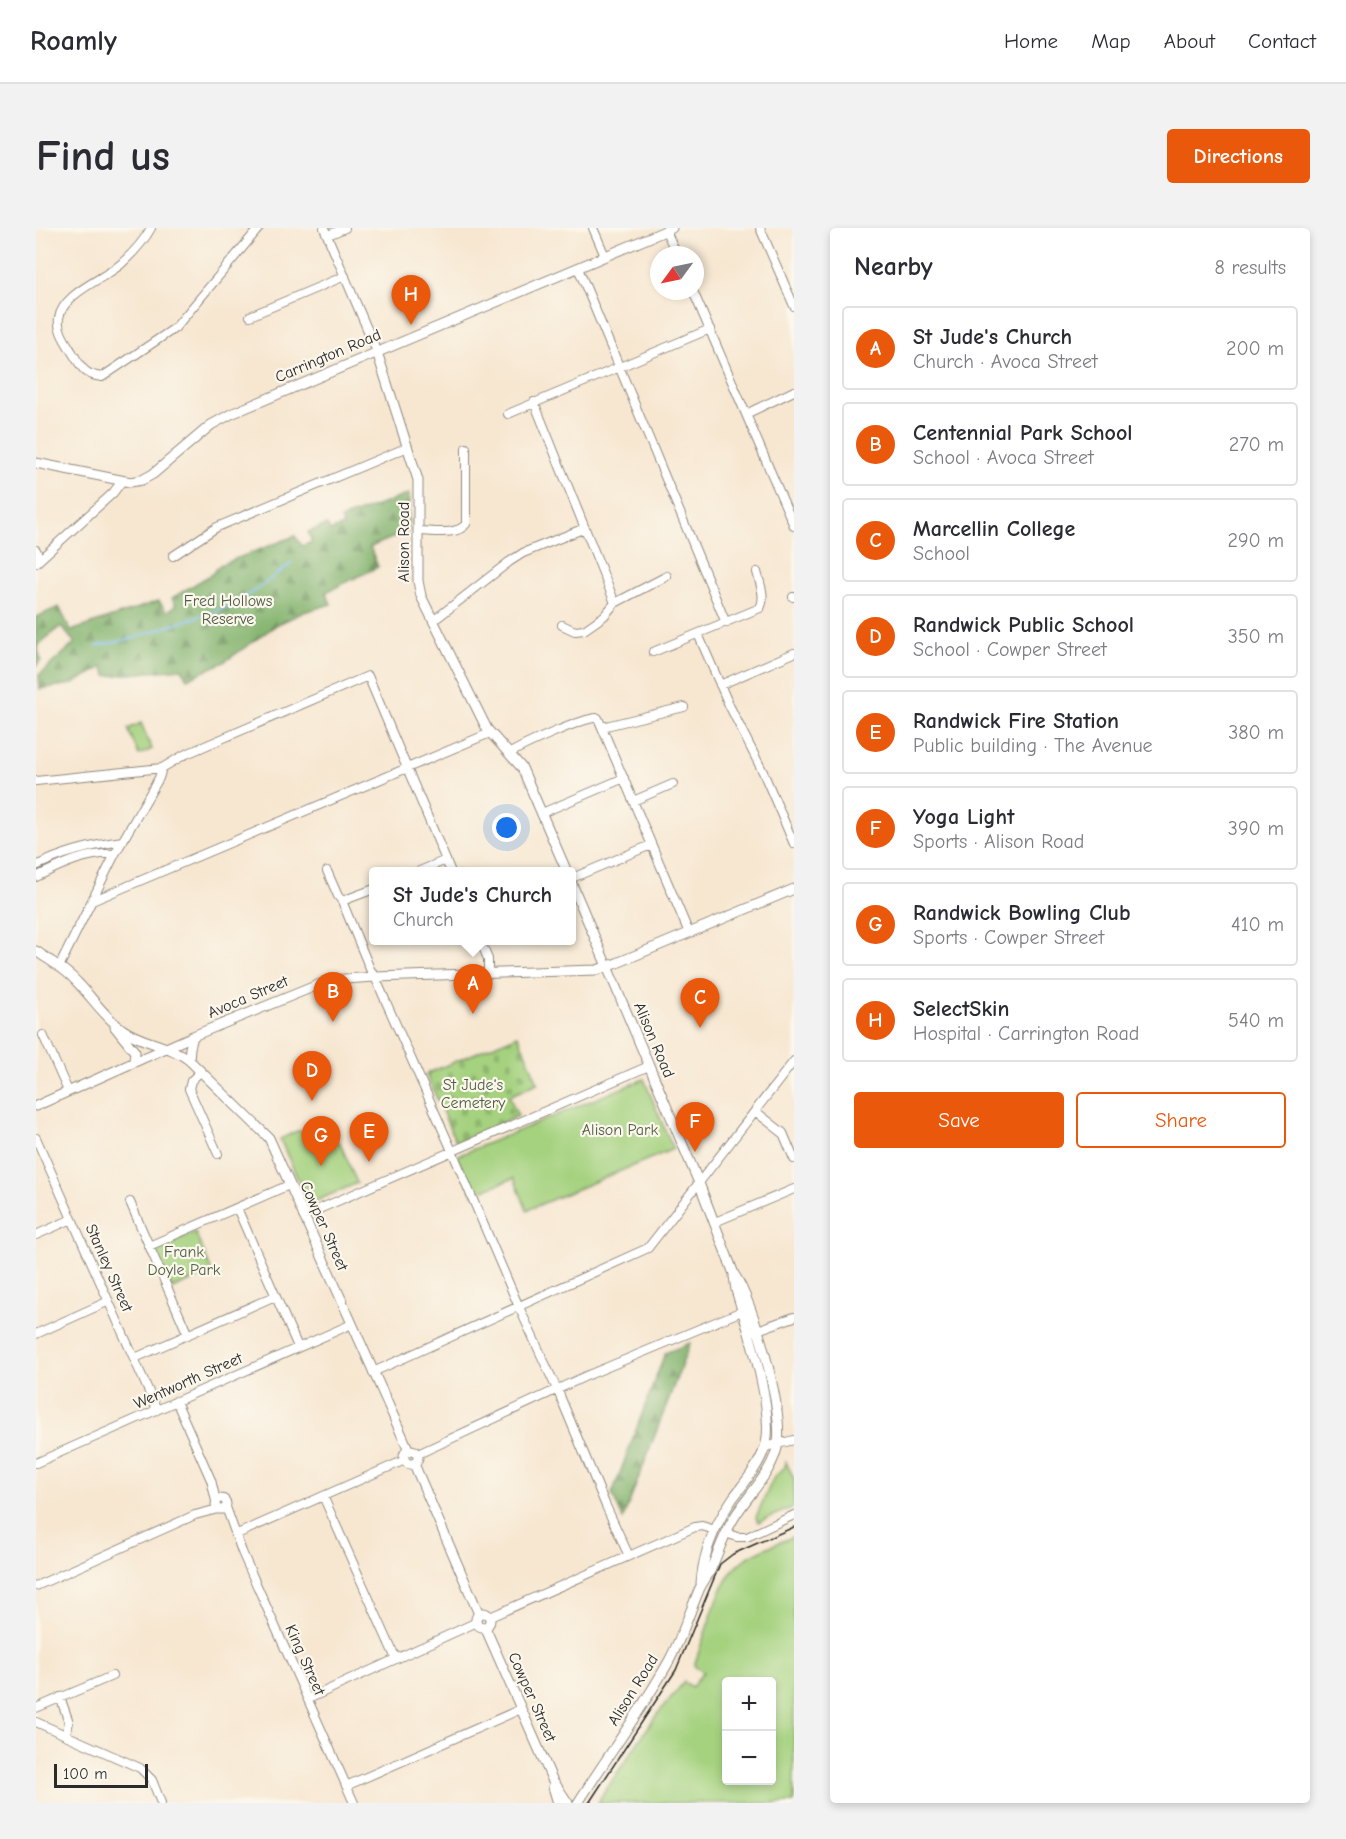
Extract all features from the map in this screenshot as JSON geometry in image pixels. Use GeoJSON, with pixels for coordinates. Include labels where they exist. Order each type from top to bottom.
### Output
{"type":"FeatureCollection","features":[{"type":"Feature","properties":{"kind":"main road","name":"Carrington Road"},"geometry":{"type":"LineString","coordinates":[[36,463],[136,482],[148,477],[211,425],[231,414],[669,229]]}},
{"type":"Feature","properties":{"kind":"main road","name":"Alison Road"},"geometry":{"type":"LineString","coordinates":[[377,352],[417,473],[419,588],[424,603],[490,733],[522,768],[565,867]]}},
{"type":"Feature","properties":{"kind":"main road","name":"Avoca Street"},"geometry":{"type":"LineString","coordinates":[[36,1106],[193,1036],[325,982],[375,977],[597,970],[794,889]]}},
{"type":"Feature","properties":{"kind":"main road","name":"Alison Road"},"geometry":{"type":"LineString","coordinates":[[576,893],[715,1222],[734,1274],[742,1311],[753,1332],[776,1404],[778,1420],[778,1444],[772,1461],[732,1521],[710,1571],[700,1587],[669,1661],[578,1803]]}},
{"type":"Feature","properties":{"kind":"main road"},"geometry":{"type":"LineString","coordinates":[[36,951],[75,980],[108,1016],[135,1052],[134,1062]]}},
{"type":"Feature","properties":{"kind":"main road","name":"Cowper Street"},"geometry":{"type":"LineString","coordinates":[[108,1016],[128,1033],[180,1052],[266,1135],[411,1457],[480,1621],[521,1708],[552,1779],[558,1803]]}},
{"type":"Feature","properties":{"kind":"main road"},"geometry":{"type":"LineString","coordinates":[[189,1060],[189,1048],[193,1036]]}},
{"type":"Feature","properties":{"kind":"main road","name":"Alison Road"},"geometry":{"type":"LineString","coordinates":[[700,1587],[702,1569],[715,1530],[733,1498],[759,1462],[768,1435],[768,1416],[753,1332],[742,1286],[734,1274]]}},
{"type":"Feature","properties":{"kind":"main road"},"geometry":{"type":"LineString","coordinates":[[715,1530],[726,1533]]}},
{"type":"Feature","properties":{"kind":"main road"},"geometry":{"type":"LineString","coordinates":[[480,1621],[490,1623],[490,1617]]}},
{"type":"Feature","properties":{"kind":"main road","name":"Cowper Street"},"geometry":{"type":"LineString","coordinates":[[552,1779],[568,1803]]}},
{"type":"Feature","properties":{"kind":"street"},"geometry":{"type":"LineString","coordinates":[[151,228],[147,236],[120,265],[81,290],[66,304],[58,318],[62,337],[85,371],[93,376],[102,377],[175,328],[259,228]]}},
{"type":"Feature","properties":{"kind":"street"},"geometry":{"type":"LineString","coordinates":[[326,232],[345,228]]}},
{"type":"Feature","properties":{"kind":"street"},"geometry":{"type":"LineString","coordinates":[[593,228],[605,256]]}},
{"type":"Feature","properties":{"kind":"street"},"geometry":{"type":"LineString","coordinates":[[760,228],[794,306]]}},
{"type":"Feature","properties":{"kind":"street"},"geometry":{"type":"LineString","coordinates":[[669,229],[674,246]]}},
{"type":"Feature","properties":{"kind":"street","name":"Alison Road"},"geometry":{"type":"LineString","coordinates":[[326,232],[377,352]]}},
{"type":"Feature","properties":{"kind":"street"},"geometry":{"type":"LineString","coordinates":[[578,268],[726,623]]}},
{"type":"Feature","properties":{"kind":"street"},"geometry":{"type":"LineString","coordinates":[[250,316],[345,276]]}},
{"type":"Feature","properties":{"kind":"street"},"geometry":{"type":"LineString","coordinates":[[697,300],[794,526]]}},
{"type":"Feature","properties":{"kind":"street"},"geometry":{"type":"LineString","coordinates":[[508,414],[710,329]]}},
{"type":"Feature","properties":{"kind":"street"},"geometry":{"type":"LineString","coordinates":[[746,414],[794,391]]}},
{"type":"Feature","properties":{"kind":"street"},"geometry":{"type":"LineString","coordinates":[[534,402],[615,603]]}},
{"type":"Feature","properties":{"kind":"street"},"geometry":{"type":"LineString","coordinates":[[173,556],[217,527],[408,447]]}},
{"type":"Feature","properties":{"kind":"street"},"geometry":{"type":"LineString","coordinates":[[418,531],[455,531],[466,524],[466,448]]}},
{"type":"Feature","properties":{"kind":"street"},"geometry":{"type":"LineString","coordinates":[[38,561],[122,481]]}},
{"type":"Feature","properties":{"kind":"street"},"geometry":{"type":"LineString","coordinates":[[433,621],[516,558],[585,528]]}},
{"type":"Feature","properties":{"kind":"street"},"geometry":{"type":"LineString","coordinates":[[36,550],[38,561]]}},
{"type":"Feature","properties":{"kind":"street"},"geometry":{"type":"LineString","coordinates":[[653,652],[757,610],[762,604],[763,596],[757,572]]}},
{"type":"Feature","properties":{"kind":"street"},"geometry":{"type":"LineString","coordinates":[[562,625],[575,631],[584,630],[604,616],[615,603],[667,576]]}},
{"type":"Feature","properties":{"kind":"street"},"geometry":{"type":"LineString","coordinates":[[698,634],[720,685],[760,764],[794,844]]}},
{"type":"Feature","properties":{"kind":"street"},"geometry":{"type":"LineString","coordinates":[[720,685],[794,653]]}},
{"type":"Feature","properties":{"kind":"street"},"geometry":{"type":"LineString","coordinates":[[36,781],[162,768],[184,755],[368,675],[449,867]]}},
{"type":"Feature","properties":{"kind":"street"},"geometry":{"type":"LineString","coordinates":[[602,727],[684,706]]}},
{"type":"Feature","properties":{"kind":"street"},"geometry":{"type":"LineString","coordinates":[[509,754],[522,746],[580,722],[593,717],[598,718],[689,933]]}},
{"type":"Feature","properties":{"kind":"street"},"geometry":{"type":"LineString","coordinates":[[92,901],[490,733]]}},
{"type":"Feature","properties":{"kind":"street"},"geometry":{"type":"LineString","coordinates":[[59,967],[115,854],[159,778],[162,768]]}},
{"type":"Feature","properties":{"kind":"street"},"geometry":{"type":"LineString","coordinates":[[542,813],[624,778]]}},
{"type":"Feature","properties":{"kind":"street"},"geometry":{"type":"LineString","coordinates":[[633,801],[673,784]]}},
{"type":"Feature","properties":{"kind":"street"},"geometry":{"type":"LineString","coordinates":[[36,866],[68,852],[123,841]]}},
{"type":"Feature","properties":{"kind":"street"},"geometry":{"type":"LineString","coordinates":[[576,876],[651,845]]}},
{"type":"Feature","properties":{"kind":"street"},"geometry":{"type":"LineString","coordinates":[[36,877],[85,857],[115,854]]}},
{"type":"Feature","properties":{"kind":"street"},"geometry":{"type":"LineString","coordinates":[[429,867],[446,860]]}},
{"type":"Feature","properties":{"kind":"street"},"geometry":{"type":"LineString","coordinates":[[327,871],[629,1556]]}},
{"type":"Feature","properties":{"kind":"street"},"geometry":{"type":"LineString","coordinates":[[342,901],[369,891]]}},
{"type":"Feature","properties":{"kind":"street"},"geometry":{"type":"LineString","coordinates":[[482,945],[488,959],[488,973]]}},
{"type":"Feature","properties":{"kind":"street"},"geometry":{"type":"LineString","coordinates":[[43,1035],[68,1091]]}},
{"type":"Feature","properties":{"kind":"street"},"geometry":{"type":"LineString","coordinates":[[373,1372],[645,1250],[654,1242],[794,1061]]}},
{"type":"Feature","properties":{"kind":"street"},"geometry":{"type":"LineString","coordinates":[[303,1216],[649,1066]]}},
{"type":"Feature","properties":{"kind":"street"},"geometry":{"type":"LineString","coordinates":[[201,1071],[191,1082],[189,1089],[218,1154]]}},
{"type":"Feature","properties":{"kind":"street"},"geometry":{"type":"LineString","coordinates":[[755,1111],[783,1133],[794,1159]]}},
{"type":"Feature","properties":{"kind":"street","name":"Stanley Street"},"geometry":{"type":"LineString","coordinates":[[36,1138],[157,1410]]}},
{"type":"Feature","properties":{"kind":"street"},"geometry":{"type":"LineString","coordinates":[[149,1246],[289,1185]]}},
{"type":"Feature","properties":{"kind":"street"},"geometry":{"type":"LineString","coordinates":[[715,1222],[794,1190]]}},
{"type":"Feature","properties":{"kind":"street"},"geometry":{"type":"LineString","coordinates":[[130,1202],[188,1335]]}},
{"type":"Feature","properties":{"kind":"street"},"geometry":{"type":"LineString","coordinates":[[237,1208],[298,1347]]}},
{"type":"Feature","properties":{"kind":"street"},"geometry":{"type":"LineString","coordinates":[[36,1235],[72,1219]]}},
{"type":"Feature","properties":{"kind":"street"},"geometry":{"type":"LineString","coordinates":[[135,1358],[275,1296]]}},
{"type":"Feature","properties":{"kind":"street"},"geometry":{"type":"LineString","coordinates":[[36,1334],[109,1301]]}},
{"type":"Feature","properties":{"kind":"street"},"geometry":{"type":"LineString","coordinates":[[234,1532],[411,1457],[558,1391],[586,1376],[742,1311]]}},
{"type":"Feature","properties":{"kind":"street"},"geometry":{"type":"LineString","coordinates":[[753,1332],[794,1317]]}},
{"type":"Feature","properties":{"kind":"street","name":"Wentworth Street"},"geometry":{"type":"LineString","coordinates":[[36,1463],[352,1324]]}},
{"type":"Feature","properties":{"kind":"street","name":"King Street"},"geometry":{"type":"LineString","coordinates":[[177,1401],[227,1523],[234,1532],[354,1803]]}},
{"type":"Feature","properties":{"kind":"street"},"geometry":{"type":"LineString","coordinates":[[765,1447],[794,1440]]}},
{"type":"Feature","properties":{"kind":"street"},"geometry":{"type":"LineString","coordinates":[[323,1496],[396,1659]]}},
{"type":"Feature","properties":{"kind":"street"},"geometry":{"type":"LineString","coordinates":[[36,1586],[220,1505]]}},
{"type":"Feature","properties":{"kind":"street"},"geometry":{"type":"LineString","coordinates":[[726,1533],[737,1537],[747,1536],[794,1515]]}},
{"type":"Feature","properties":{"kind":"street"},"geometry":{"type":"LineString","coordinates":[[490,1617],[696,1527],[703,1526],[715,1530]]}},
{"type":"Feature","properties":{"kind":"street"},"geometry":{"type":"LineString","coordinates":[[308,1700],[480,1621]]}},
{"type":"Feature","properties":{"kind":"street"},"geometry":{"type":"LineString","coordinates":[[36,1708],[112,1676]]}},
{"type":"Feature","properties":{"kind":"street"},"geometry":{"type":"LineString","coordinates":[[60,1698],[69,1722],[66,1735]]}},
{"type":"Feature","properties":{"kind":"street"},"geometry":{"type":"LineString","coordinates":[[346,1786],[521,1708]]}},
{"type":"Feature","properties":{"kind":"street"},"geometry":{"type":"LineString","coordinates":[[36,1722],[140,1768],[152,1780],[161,1803]]}},
{"type":"Feature","properties":{"kind":"green space","name":"Fred Hollows Reserve"},"geometry":{"type":"Polygon","coordinates":[[[409,494],[409,531],[370,547],[378,567],[326,592],[331,604],[304,612],[278,624],[224,662],[187,679],[182,669],[107,676],[103,667],[72,684],[40,689],[39,675],[75,643],[61,626],[37,646],[41,660],[36,666],[36,617],[59,607],[71,631],[159,601],[167,612],[176,605],[172,598],[212,574],[220,565],[295,536],[302,546],[312,542],[308,532],[327,525],[330,531],[343,526],[341,519],[409,494]]]}},
{"type":"Feature","properties":{"kind":"green space"},"geometry":{"type":"Polygon","coordinates":[[[141,723],[152,749],[139,755],[128,729],[141,723]]]}},
{"type":"Feature","properties":{"kind":"green space","name":"St Jude's Cemetery"},"geometry":{"type":"Polygon","coordinates":[[[518,1035],[538,1083],[509,1096],[518,1116],[457,1142],[426,1074],[518,1035]]]}},
{"type":"Feature","properties":{"kind":"green space","name":"Alison Park"},"geometry":{"type":"Polygon","coordinates":[[[644,1079],[673,1149],[527,1210],[514,1178],[473,1194],[457,1156],[644,1079]]]}},
{"type":"Feature","properties":{"kind":"green space"},"geometry":{"type":"Polygon","coordinates":[[[297,1131],[325,1134],[340,1143],[357,1183],[309,1204],[280,1139],[297,1131]]]}},
{"type":"Feature","properties":{"kind":"green space","name":"Frank Doyle Park"},"geometry":{"type":"Polygon","coordinates":[[[195,1232],[212,1272],[172,1289],[155,1250],[195,1232]]]}},
{"type":"Feature","properties":{"kind":"green space"},"geometry":{"type":"Polygon","coordinates":[[[690,1343],[623,1519],[612,1494],[665,1353],[690,1343]]]}},
{"type":"Feature","properties":{"kind":"green space"},"geometry":{"type":"Polygon","coordinates":[[[786,1462],[794,1479],[794,1507],[758,1522],[756,1517],[773,1479],[785,1467],[786,1462]]]}},
{"type":"Feature","properties":{"kind":"green space"},"geometry":{"type":"Polygon","coordinates":[[[794,1536],[794,1803],[597,1803],[655,1717],[684,1682],[692,1687],[703,1672],[694,1666],[716,1603],[733,1570],[753,1554],[794,1536]]]}},
{"type":"Feature","properties":{"kind":"waterway"},"geometry":{"type":"LineString","coordinates":[[97,646],[130,639],[222,609],[253,592],[292,563]]}},
{"type":"Feature","properties":{"kind":"tram line"},"geometry":{"type":"LineString","coordinates":[[589,1803],[676,1670],[720,1564],[733,1554],[794,1527]]}},
{"type":"Feature","properties":{"kind":"place","name":"SelectSkin"},"geometry":{"type":"Point","coordinates":[411,325]}},
{"type":"Feature","properties":{"kind":"place","name":"St Jude's Church"},"geometry":{"type":"Point","coordinates":[473,1014]}},
{"type":"Feature","properties":{"kind":"place","name":"Centennial Park School"},"geometry":{"type":"Point","coordinates":[333,1022]}},
{"type":"Feature","properties":{"kind":"place","name":"Marcellin College"},"geometry":{"type":"Point","coordinates":[700,1028]}},
{"type":"Feature","properties":{"kind":"place","name":"Randwick Public School"},"geometry":{"type":"Point","coordinates":[312,1101]}},
{"type":"Feature","properties":{"kind":"place","name":"Yoga Light"},"geometry":{"type":"Point","coordinates":[695,1152]}},
{"type":"Feature","properties":{"kind":"place","name":"Randwick Fire Station"},"geometry":{"type":"Point","coordinates":[369,1162]}},
{"type":"Feature","properties":{"kind":"place","name":"Randwick Bowling Club"},"geometry":{"type":"Point","coordinates":[321,1166]}}]}
